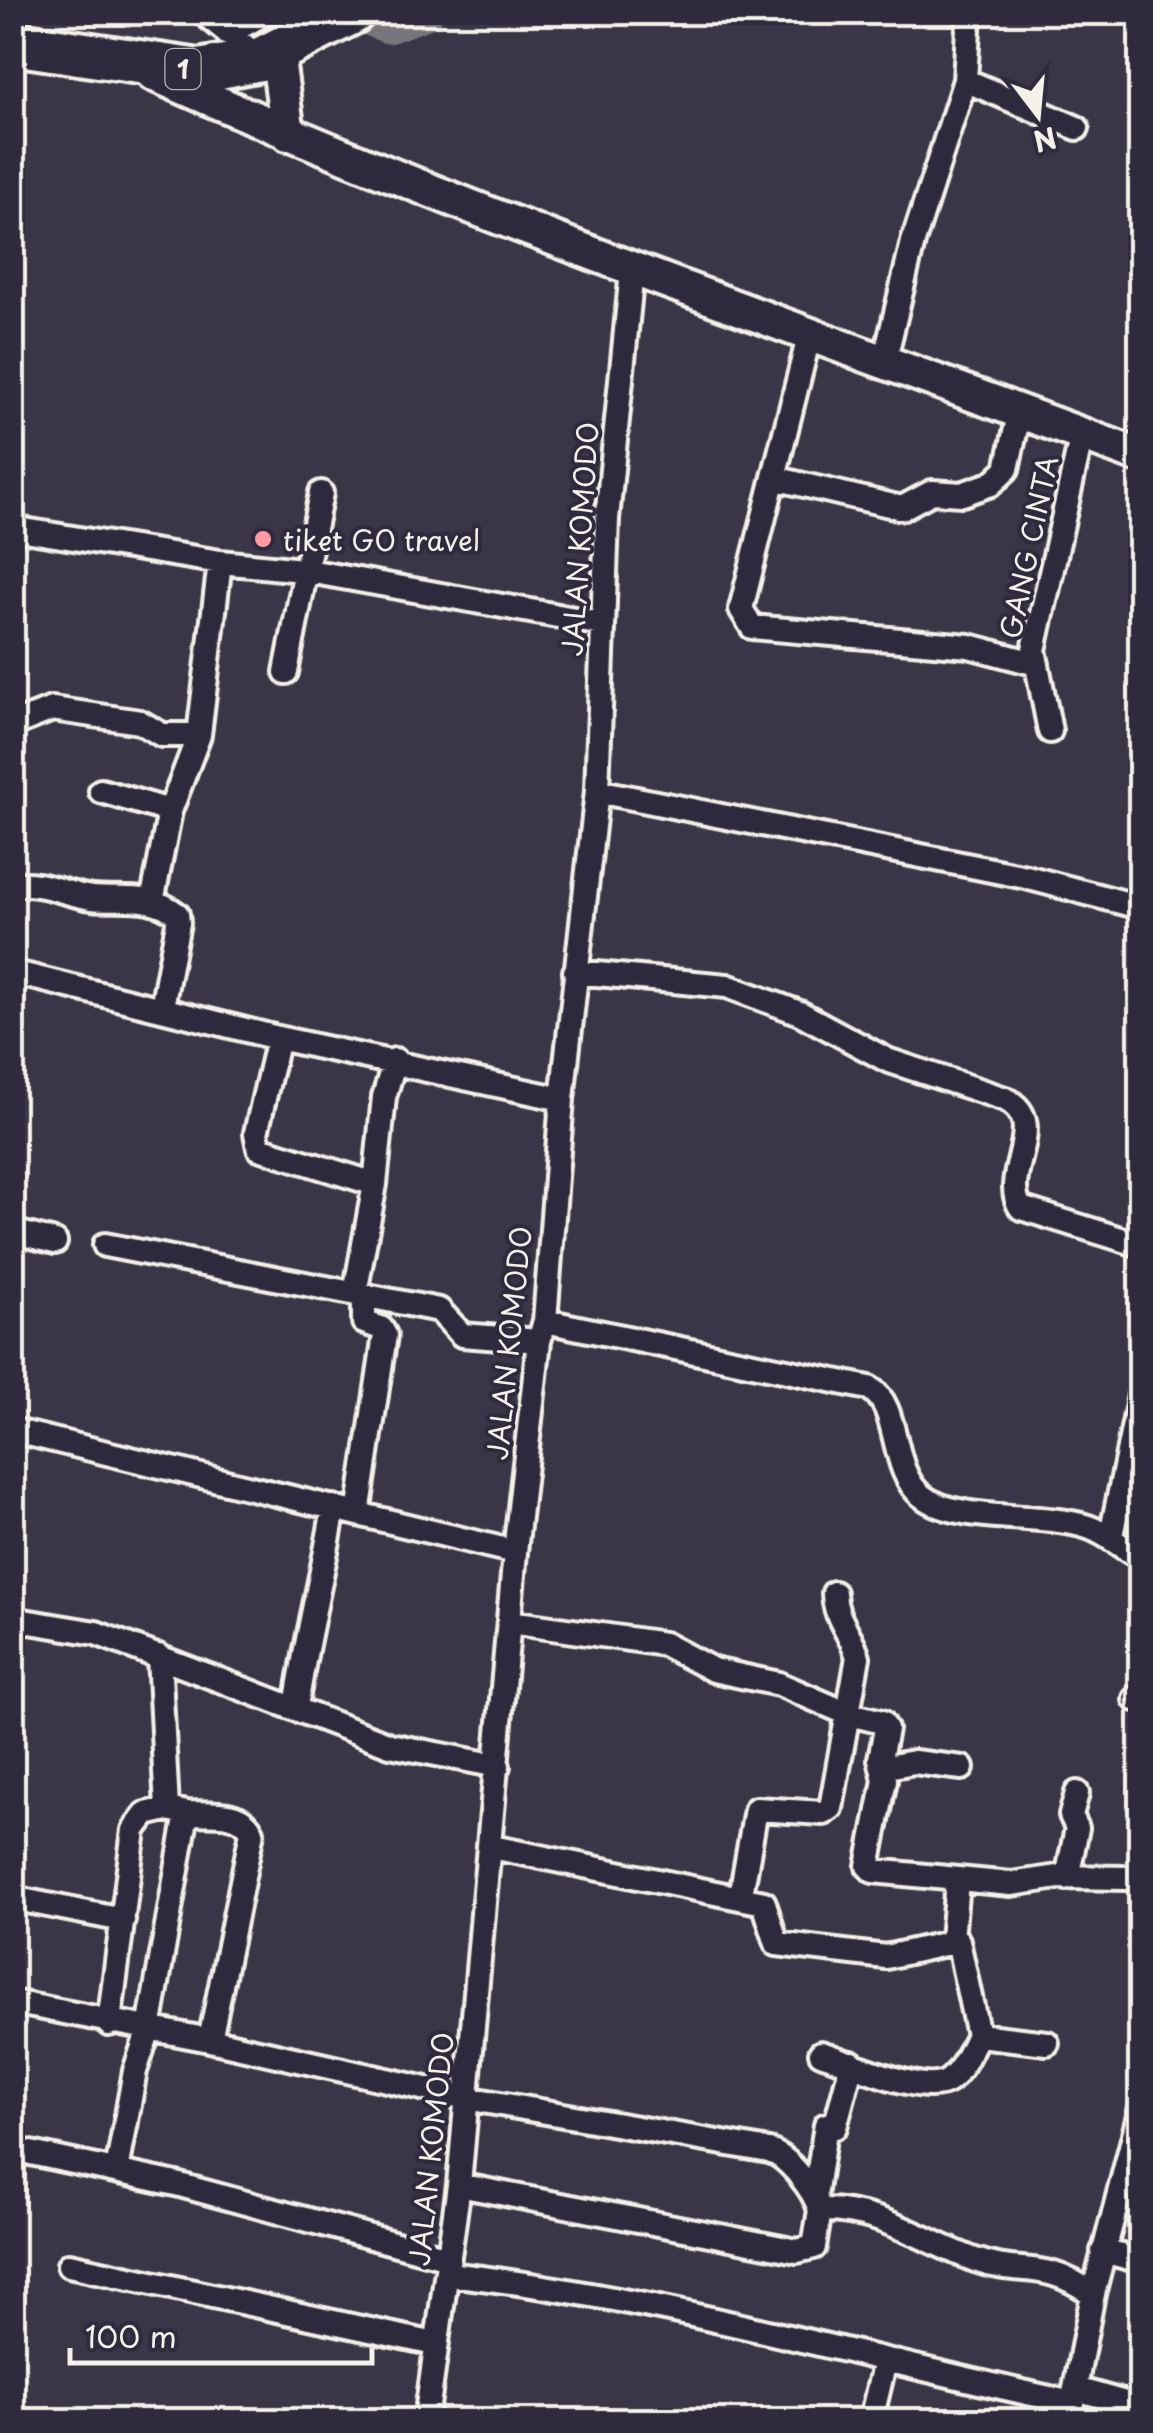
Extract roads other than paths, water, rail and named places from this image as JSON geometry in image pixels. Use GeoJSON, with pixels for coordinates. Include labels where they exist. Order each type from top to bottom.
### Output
{"type":"FeatureCollection","features":[{"type":"Feature","properties":{"kind":"highway","name":"1"},"geometry":{"type":"LineString","coordinates":[[12,43],[131,64],[199,71],[260,38],[349,15]]}},
{"type":"Feature","properties":{"kind":"street"},"geometry":{"type":"LineString","coordinates":[[202,12],[260,38],[279,66],[288,134]]}},
{"type":"Feature","properties":{"kind":"street"},"geometry":{"type":"LineString","coordinates":[[884,363],[914,242],[965,80],[969,12]]}},
{"type":"Feature","properties":{"kind":"street"},"geometry":{"type":"LineString","coordinates":[[131,64],[288,134],[632,271],[1140,456]]}},
{"type":"Feature","properties":{"kind":"street"},"geometry":{"type":"LineString","coordinates":[[965,80],[1077,128]]}},
{"type":"Feature","properties":{"kind":"street","name":"JALAN KOMODO"},"geometry":{"type":"LineString","coordinates":[[426,2420],[459,2186],[492,1847],[515,1552],[542,1331],[574,972],[597,791],[606,518],[632,271]]}},
{"type":"Feature","properties":{"kind":"street"},"geometry":{"type":"LineString","coordinates":[[809,336],[741,610],[747,624],[969,646],[1037,664]]}},
{"type":"Feature","properties":{"kind":"street"},"geometry":{"type":"LineString","coordinates":[[774,478],[902,508],[932,492],[962,494],[991,484],[1008,469],[1020,410]]}},
{"type":"Feature","properties":{"kind":"street","name":"GANG CINTA"},"geometry":{"type":"LineString","coordinates":[[1050,732],[1034,650],[1082,434]]}},
{"type":"Feature","properties":{"kind":"street"},"geometry":{"type":"LineString","coordinates":[[286,672],[321,493]]}},
{"type":"Feature","properties":{"kind":"street"},"geometry":{"type":"LineString","coordinates":[[12,528],[220,562],[303,570],[602,624]]}},
{"type":"Feature","properties":{"kind":"street"},"geometry":{"type":"LineString","coordinates":[[152,902],[170,812],[200,735],[220,562]]}},
{"type":"Feature","properties":{"kind":"street"},"geometry":{"type":"LineString","coordinates":[[12,725],[52,709],[140,722],[162,735],[200,735]]}},
{"type":"Feature","properties":{"kind":"street"},"geometry":{"type":"LineString","coordinates":[[102,791],[170,812]]}},
{"type":"Feature","properties":{"kind":"street"},"geometry":{"type":"LineString","coordinates":[[597,791],[1026,877],[1140,907]]}},
{"type":"Feature","properties":{"kind":"street"},"geometry":{"type":"LineString","coordinates":[[12,885],[46,885],[92,898],[152,902],[176,914],[178,923],[162,1007]]}},
{"type":"Feature","properties":{"kind":"street"},"geometry":{"type":"LineString","coordinates":[[12,972],[278,1038],[395,1060],[562,1099]]}},
{"type":"Feature","properties":{"kind":"street"},"geometry":{"type":"LineString","coordinates":[[574,972],[727,986],[800,1013],[887,1060],[1005,1098],[1020,1110],[1026,1131],[1014,1195],[1021,1208],[1140,1245]]}},
{"type":"Feature","properties":{"kind":"street"},"geometry":{"type":"LineString","coordinates":[[278,1038],[256,1134],[259,1148],[376,1184]]}},
{"type":"Feature","properties":{"kind":"street"},"geometry":{"type":"LineString","coordinates":[[358,1514],[385,1336],[382,1328],[364,1322],[360,1295],[384,1097],[395,1060]]}},
{"type":"Feature","properties":{"kind":"street"},"geometry":{"type":"LineString","coordinates":[[12,1232],[55,1242]]}},
{"type":"Feature","properties":{"kind":"street"},"geometry":{"type":"LineString","coordinates":[[105,1245],[439,1310],[462,1334],[542,1331],[870,1388],[882,1397],[906,1477],[924,1498],[969,1511],[1045,1518],[1112,1536],[1121,1548],[1140,1557]]}},
{"type":"Feature","properties":{"kind":"street"},"geometry":{"type":"LineString","coordinates":[[1112,1536],[1140,1395]]}},
{"type":"Feature","properties":{"kind":"street"},"geometry":{"type":"LineString","coordinates":[[12,1430],[515,1552]]}},
{"type":"Feature","properties":{"kind":"street"},"geometry":{"type":"LineString","coordinates":[[296,1707],[308,1621],[321,1581],[334,1508]]}},
{"type":"Feature","properties":{"kind":"street"},"geometry":{"type":"LineString","coordinates":[[741,1895],[756,1809],[824,1813],[831,1808],[858,1657],[854,1644],[838,1624],[834,1593]]}},
{"type":"Feature","properties":{"kind":"street"},"geometry":{"type":"LineString","coordinates":[[12,1620],[96,1633],[390,1745],[498,1766]]}},
{"type":"Feature","properties":{"kind":"street"},"geometry":{"type":"LineString","coordinates":[[510,1622],[664,1644],[712,1670],[779,1684],[885,1726],[885,1780],[870,1870],[957,1882],[1011,1884],[1067,1878],[1128,1878],[1140,1874]]}},
{"type":"Feature","properties":{"kind":"street"},"geometry":{"type":"LineString","coordinates":[[117,2171],[135,2071],[150,2029],[177,1811],[158,1656]]}},
{"type":"Feature","properties":{"kind":"street"},"geometry":{"type":"LineString","coordinates":[[882,1768],[914,1762],[962,1768]]}},
{"type":"Feature","properties":{"kind":"street"},"geometry":{"type":"LineString","coordinates":[[1067,1878],[1076,1828],[1071,1815],[1077,1793]]}},
{"type":"Feature","properties":{"kind":"street"},"geometry":{"type":"LineString","coordinates":[[109,2024],[138,1820],[177,1811],[237,1816],[246,1820],[252,1832],[210,2040]]}},
{"type":"Feature","properties":{"kind":"street"},"geometry":{"type":"LineString","coordinates":[[492,1847],[741,1895],[767,1905],[777,1944],[886,1957],[952,1940]]}},
{"type":"Feature","properties":{"kind":"street"},"geometry":{"type":"LineString","coordinates":[[952,1940],[957,1882]]}},
{"type":"Feature","properties":{"kind":"street"},"geometry":{"type":"LineString","coordinates":[[12,1898],[124,1920]]}},
{"type":"Feature","properties":{"kind":"street"},"geometry":{"type":"LineString","coordinates":[[821,2053],[932,2087],[958,2072],[978,2035],[962,1948],[952,1940]]}},
{"type":"Feature","properties":{"kind":"street"},"geometry":{"type":"LineString","coordinates":[[12,2002],[109,2024],[210,2040],[466,2098],[782,2154],[818,2203],[888,2222],[977,2261],[1064,2274],[1093,2294]]}},
{"type":"Feature","properties":{"kind":"street"},"geometry":{"type":"LineString","coordinates":[[978,2035],[1047,2043]]}},
{"type":"Feature","properties":{"kind":"street"},"geometry":{"type":"LineString","coordinates":[[459,2186],[797,2251],[814,2247],[826,2125],[835,2127],[852,2063]]}},
{"type":"Feature","properties":{"kind":"street"},"geometry":{"type":"LineString","coordinates":[[1073,2404],[1093,2294],[1140,2113]]}},
{"type":"Feature","properties":{"kind":"street"},"geometry":{"type":"LineString","coordinates":[[12,2148],[117,2171],[448,2266],[705,2316],[1073,2404],[1140,2406]]}},
{"type":"Feature","properties":{"kind":"street"},"geometry":{"type":"LineString","coordinates":[[1103,2251],[1140,2260]]}},
{"type":"Feature","properties":{"kind":"street"},"geometry":{"type":"LineString","coordinates":[[69,2265],[435,2344]]}},
{"type":"Feature","properties":{"kind":"street"},"geometry":{"type":"LineString","coordinates":[[871,2420],[885,2361]]}},
{"type":"Feature","properties":{"kind":"waterway"},"geometry":{"type":"LineString","coordinates":[[369,12],[373,20],[388,26],[426,12]]}},
{"type":"Feature","properties":{"kind":"place","name":"tiket GO travel"},"geometry":{"type":"Point","coordinates":[263,539]}}]}
